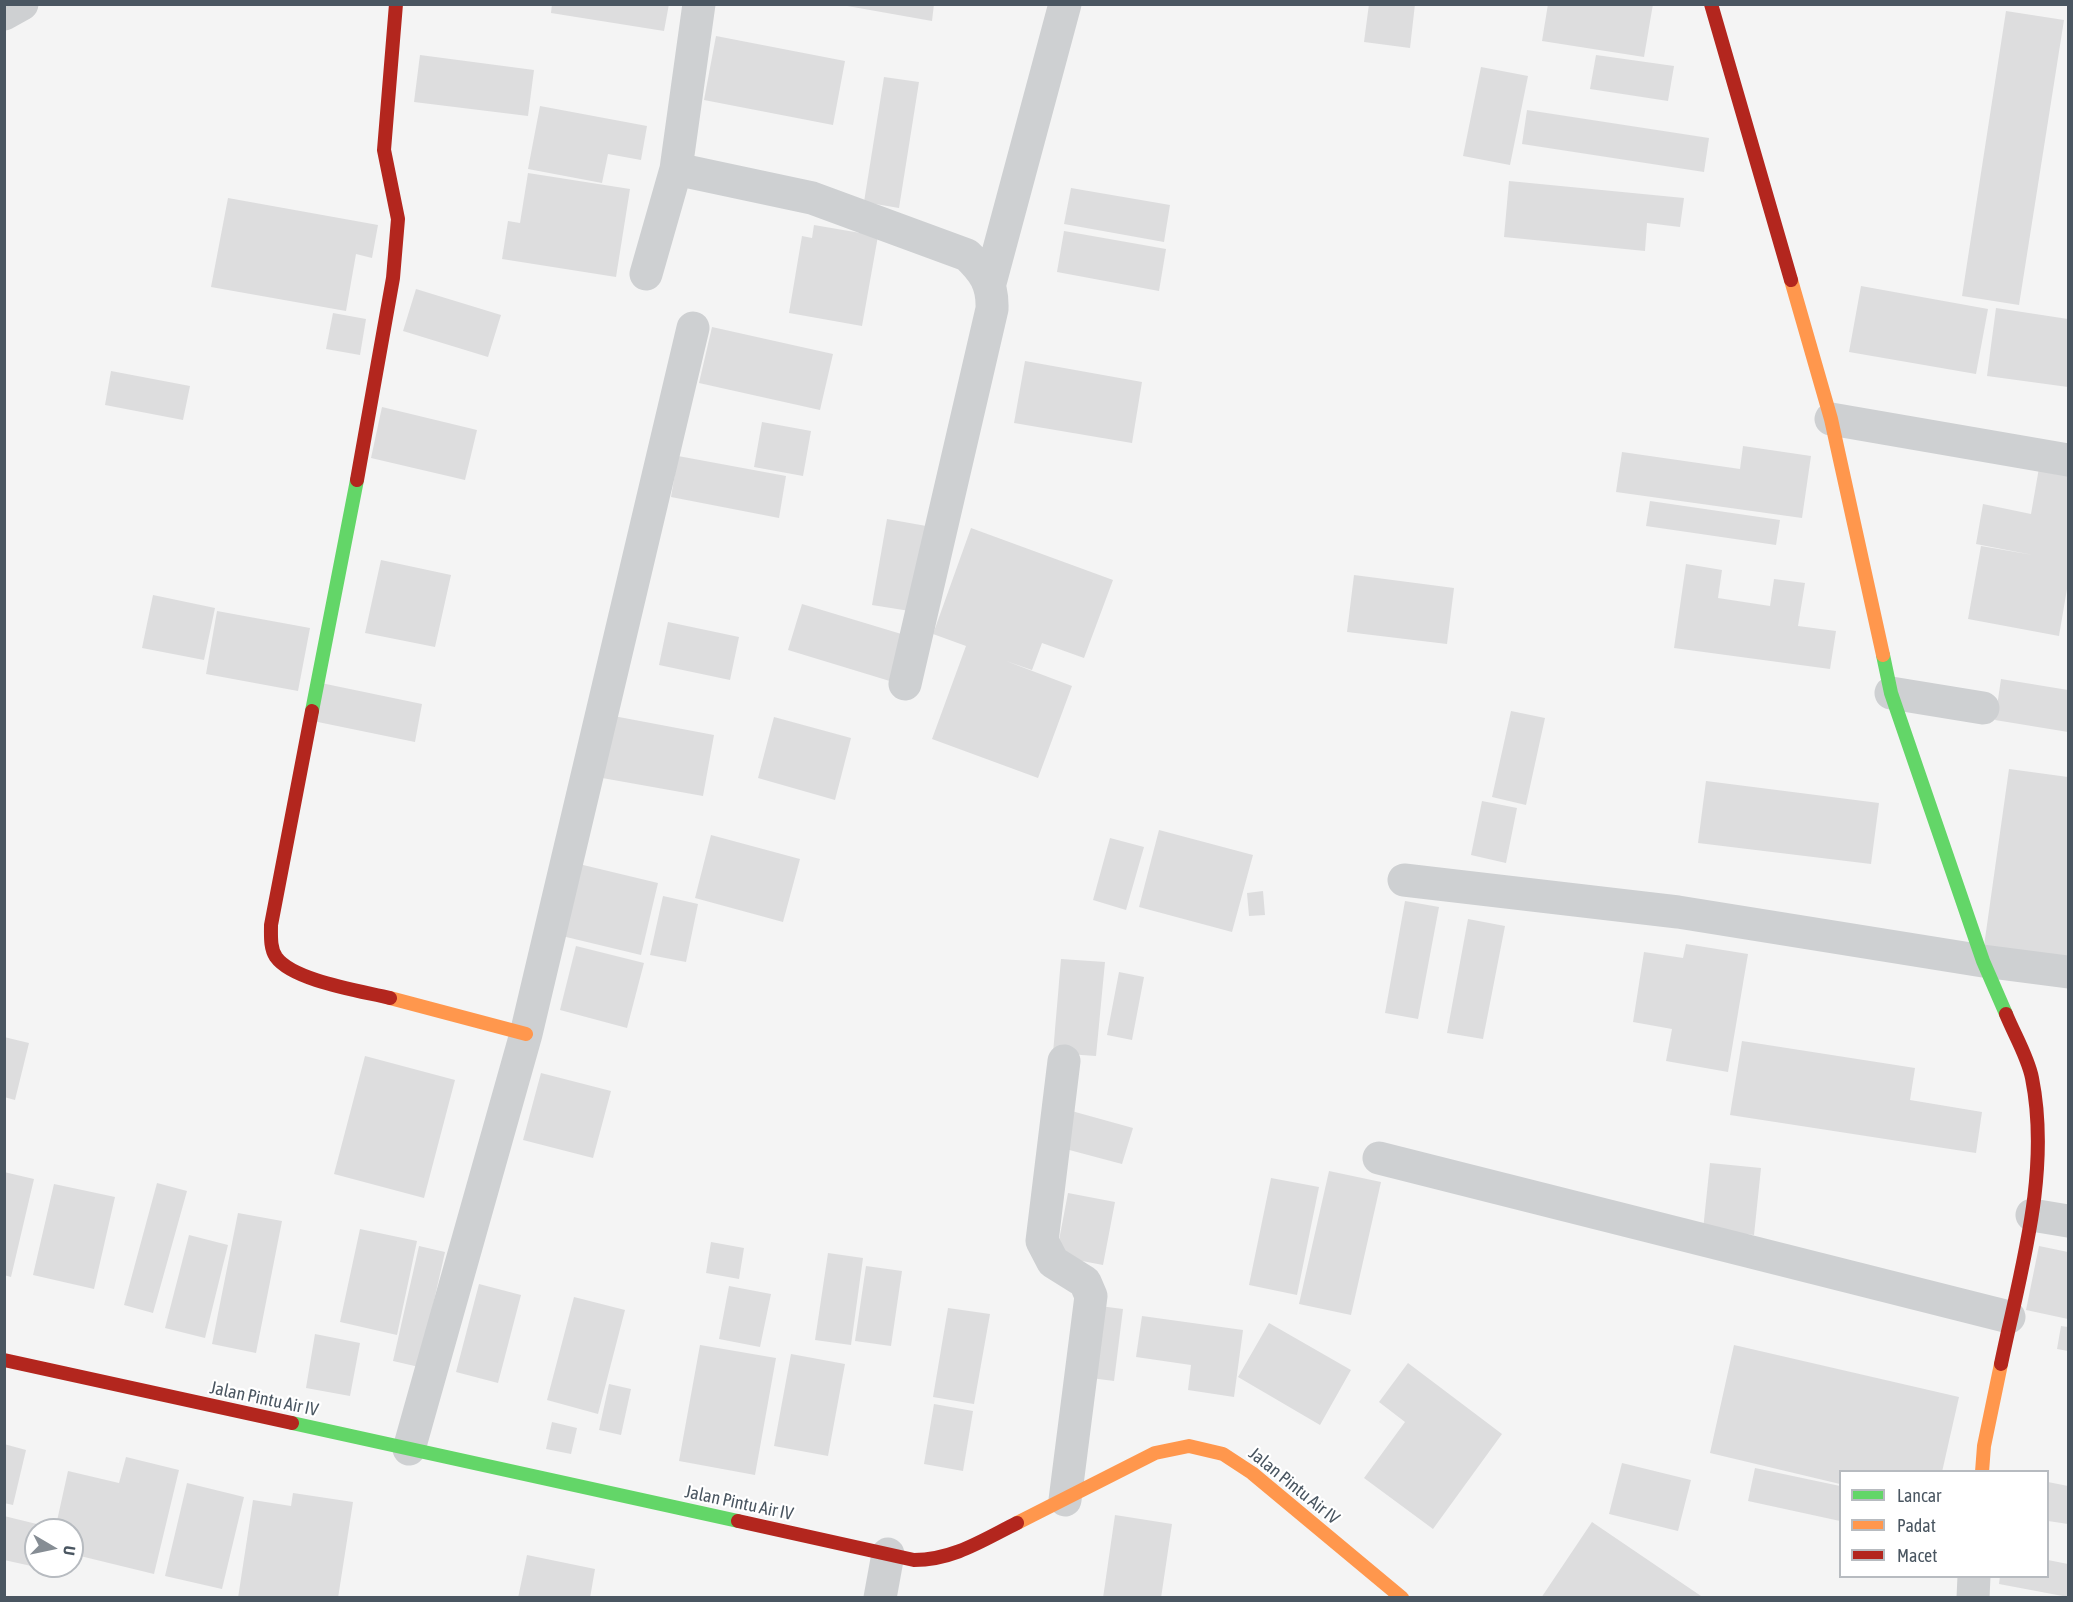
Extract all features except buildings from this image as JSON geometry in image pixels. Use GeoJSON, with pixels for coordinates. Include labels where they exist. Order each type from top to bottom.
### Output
{"type":"FeatureCollection","features":[{"type":"Feature","properties":{"kind":"street"},"geometry":{"type":"LineString","coordinates":[[4,14],[22,4]]}},
{"type":"Feature","properties":{"kind":"street"},"geometry":{"type":"LineString","coordinates":[[396,4],[384,150],[398,219],[393,278],[374,392],[271,925],[270,942],[274,955],[281,964],[301,975],[525,1034]]}},
{"type":"Feature","properties":{"kind":"street"},"geometry":{"type":"LineString","coordinates":[[646,274],[676,169],[699,4]]}},
{"type":"Feature","properties":{"kind":"street"},"geometry":{"type":"LineString","coordinates":[[906,684],[992,309],[990,283],[1065,4]]}},
{"type":"Feature","properties":{"kind":"street"},"geometry":{"type":"LineString","coordinates":[[1711,4],[1831,419],[1891,693],[1983,961],[2032,1076],[2039,1140],[2032,1215],[2009,1317],[1984,1446],[1982,1470]]}},
{"type":"Feature","properties":{"kind":"street"},"geometry":{"type":"LineString","coordinates":[[676,169],[812,198],[967,255],[990,283]]}},
{"type":"Feature","properties":{"kind":"street"},"geometry":{"type":"LineString","coordinates":[[409,1449],[525,1034],[693,328]]}},
{"type":"Feature","properties":{"kind":"street"},"geometry":{"type":"LineString","coordinates":[[1831,419],[2068,460]]}},
{"type":"Feature","properties":{"kind":"street"},"geometry":{"type":"LineString","coordinates":[[1891,693],[1983,708]]}},
{"type":"Feature","properties":{"kind":"street"},"geometry":{"type":"LineString","coordinates":[[1404,880],[1678,912],[1983,961],[2068,972]]}},
{"type":"Feature","properties":{"kind":"street"},"geometry":{"type":"LineString","coordinates":[[1064,1061],[1042,1241],[1053,1262],[1086,1282],[1091,1296],[1065,1500]]}},
{"type":"Feature","properties":{"kind":"street"},"geometry":{"type":"LineString","coordinates":[[1379,1158],[2009,1317]]}},
{"type":"Feature","properties":{"kind":"street"},"geometry":{"type":"LineString","coordinates":[[2032,1215],[2068,1221]]}},
{"type":"Feature","properties":{"kind":"street","name":"Jalan Pintu Air IV"},"geometry":{"type":"LineString","coordinates":[[4,1360],[914,1560],[936,1560],[953,1555],[1155,1453],[1189,1446],[1208,1448],[1223,1454],[1252,1473],[1402,1598]]}},
{"type":"Feature","properties":{"kind":"street"},"geometry":{"type":"LineString","coordinates":[[880,1598],[888,1554]]}},
{"type":"Feature","properties":{"kind":"street"},"geometry":{"type":"LineString","coordinates":[[1973,1598],[1974,1578]]}},
{"type":"Feature","properties":{"kind":"traffic: fast"},"geometry":{"type":"LineString","coordinates":[[312,711],[357,480]]}},
{"type":"Feature","properties":{"kind":"traffic: fast"},"geometry":{"type":"LineString","coordinates":[[1883,655],[1891,693],[1983,961],[2006,1014]]}},
{"type":"Feature","properties":{"kind":"traffic: fast"},"geometry":{"type":"LineString","coordinates":[[292,1423],[738,1521]]}},
{"type":"Feature","properties":{"kind":"traffic: slow"},"geometry":{"type":"LineString","coordinates":[[1791,280],[1831,419],[1883,655]]}},
{"type":"Feature","properties":{"kind":"traffic: slow"},"geometry":{"type":"LineString","coordinates":[[390,998],[526,1034]]}},
{"type":"Feature","properties":{"kind":"traffic: slow"},"geometry":{"type":"LineString","coordinates":[[1982,1470],[1984,1446],[2001,1364]]}},
{"type":"Feature","properties":{"kind":"traffic: slow"},"geometry":{"type":"LineString","coordinates":[[1017,1523],[1155,1453],[1189,1446],[1223,1454],[1252,1473],[1402,1598]]}},
{"type":"Feature","properties":{"kind":"traffic: jam"},"geometry":{"type":"LineString","coordinates":[[357,480],[393,278],[398,219],[384,150],[396,4]]}},
{"type":"Feature","properties":{"kind":"traffic: jam"},"geometry":{"type":"LineString","coordinates":[[1711,4],[1791,280]]}},
{"type":"Feature","properties":{"kind":"traffic: jam"},"geometry":{"type":"LineString","coordinates":[[312,711],[271,925],[273,950],[276,957],[297,973],[329,984],[390,998]]}},
{"type":"Feature","properties":{"kind":"traffic: jam"},"geometry":{"type":"LineString","coordinates":[[2001,1364],[2031,1222],[2038,1150],[2037,1114],[2032,1078],[2006,1014]]}},
{"type":"Feature","properties":{"kind":"traffic: jam"},"geometry":{"type":"LineString","coordinates":[[4,1360],[292,1423]]}},
{"type":"Feature","properties":{"kind":"traffic: jam"},"geometry":{"type":"LineString","coordinates":[[738,1521],[914,1560],[955,1553],[1017,1523]]}}]}
